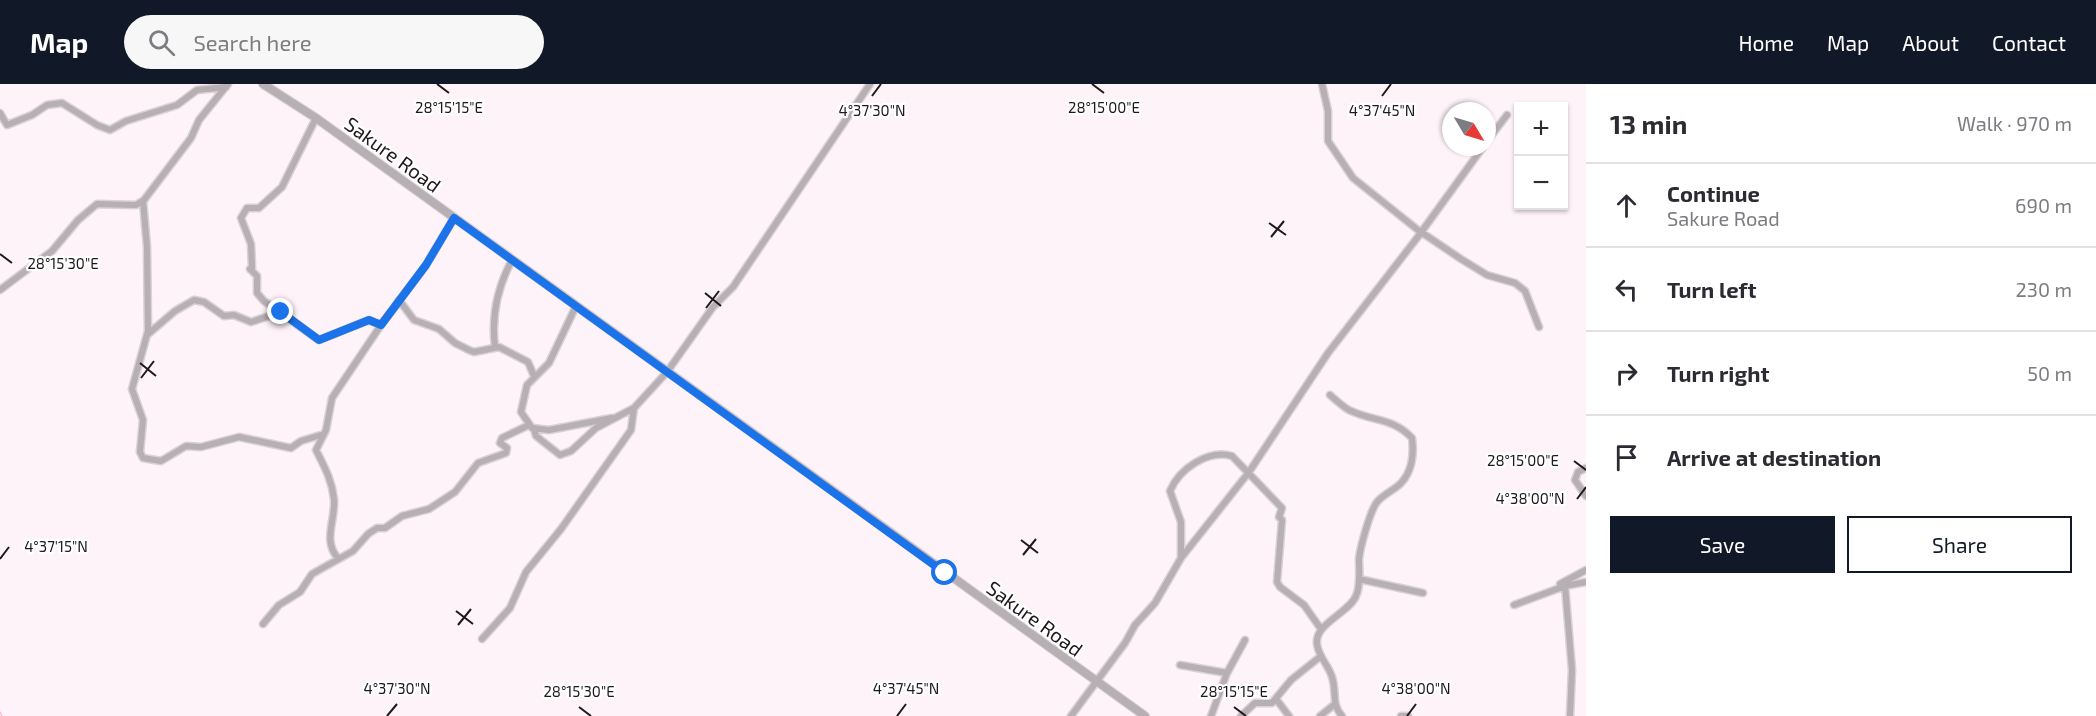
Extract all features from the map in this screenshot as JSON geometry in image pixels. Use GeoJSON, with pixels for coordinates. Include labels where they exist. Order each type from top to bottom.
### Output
{"type":"FeatureCollection","features":[{"type":"Feature","properties":{"kind":"street","name":"Sakure Road"},"geometry":{"type":"LineString","coordinates":[[264,84],[316,118],[1145,716]]}},
{"type":"Feature","properties":{"kind":"street"},"geometry":{"type":"LineString","coordinates":[[576,306],[549,363],[527,385],[521,412],[536,436],[560,455],[571,451],[596,428],[634,408],[667,372],[713,307],[733,287],[870,84]]}},
{"type":"Feature","properties":{"kind":"street"},"geometry":{"type":"LineString","coordinates":[[1322,84],[1328,111],[1328,141],[1353,178],[1422,231],[1487,275],[1515,284],[1525,291],[1539,327]]}},
{"type":"Feature","properties":{"kind":"street"},"geometry":{"type":"LineString","coordinates":[[0,113],[7,125],[32,116],[47,105],[62,103],[110,130],[126,121],[177,105],[198,90],[227,85]]}},
{"type":"Feature","properties":{"kind":"street"},"geometry":{"type":"LineString","coordinates":[[0,290],[52,251],[78,220],[97,204],[136,205],[143,201],[191,138],[199,120],[227,85]]}},
{"type":"Feature","properties":{"kind":"street"},"geometry":{"type":"LineString","coordinates":[[1496,129],[1507,115]]}},
{"type":"Feature","properties":{"kind":"street"},"geometry":{"type":"LineString","coordinates":[[316,118],[282,187],[259,208],[247,208],[241,218],[251,244],[252,268],[250,269],[257,276],[256,293],[319,340],[369,320],[381,325]]}},
{"type":"Feature","properties":{"kind":"street"},"geometry":{"type":"LineString","coordinates":[[1071,716],[1135,625],[1155,603],[1181,558],[1249,472],[1328,353],[1476,156]]}},
{"type":"Feature","properties":{"kind":"street"},"geometry":{"type":"LineString","coordinates":[[143,201],[147,257],[147,335],[132,389],[143,420],[140,452],[146,460],[161,461],[186,446],[199,447],[239,437],[291,448],[301,441],[324,434]]}},
{"type":"Feature","properties":{"kind":"street"},"geometry":{"type":"LineString","coordinates":[[338,558],[330,541],[334,506],[332,488],[328,471],[316,450],[324,434],[332,398],[381,325],[426,265],[454,218]]}},
{"type":"Feature","properties":{"kind":"street"},"geometry":{"type":"LineString","coordinates":[[495,347],[493,328],[498,305],[497,290],[512,260]]}},
{"type":"Feature","properties":{"kind":"street"},"geometry":{"type":"LineString","coordinates":[[147,335],[175,311],[194,300],[204,302],[224,316],[234,315],[251,322],[281,312]]}},
{"type":"Feature","properties":{"kind":"street"},"geometry":{"type":"LineString","coordinates":[[399,300],[414,320],[439,329],[455,343],[474,352],[495,347],[528,362],[534,376]]}},
{"type":"Feature","properties":{"kind":"street"},"geometry":{"type":"LineString","coordinates":[[1330,396],[1347,409],[1379,421],[1394,422],[1412,438],[1410,466],[1404,479],[1377,502],[1372,512],[1359,555],[1357,594],[1345,612],[1321,629],[1317,644],[1333,679],[1335,704],[1342,716]]}},
{"type":"Feature","properties":{"kind":"street"},"geometry":{"type":"LineString","coordinates":[[482,639],[510,608],[526,572],[561,529],[631,430],[634,408]]}},
{"type":"Feature","properties":{"kind":"street"},"geometry":{"type":"LineString","coordinates":[[263,624],[279,605],[300,592],[312,574],[330,567],[338,558],[353,551],[375,530],[386,528],[402,516],[426,511],[453,494],[478,463],[506,453],[507,448],[500,444],[502,438],[532,427],[549,430],[612,418]]}},
{"type":"Feature","properties":{"kind":"street"},"geometry":{"type":"LineString","coordinates":[[1181,558],[1181,522],[1170,491],[1175,480],[1193,464],[1203,462],[1212,455],[1232,456],[1282,508],[1279,516],[1282,520],[1277,582],[1280,587],[1304,605],[1321,629]]}},
{"type":"Feature","properties":{"kind":"street"},"geometry":{"type":"LineString","coordinates":[[1586,468],[1578,472],[1575,480],[1586,496]]}},
{"type":"Feature","properties":{"kind":"street"},"geometry":{"type":"LineString","coordinates":[[1545,593],[1586,570]]}},
{"type":"Feature","properties":{"kind":"street"},"geometry":{"type":"LineString","coordinates":[[1359,579],[1423,593]]}},
{"type":"Feature","properties":{"kind":"street"},"geometry":{"type":"LineString","coordinates":[[1514,605],[1565,586],[1586,582]]}},
{"type":"Feature","properties":{"kind":"street"},"geometry":{"type":"LineString","coordinates":[[1565,586],[1572,670],[1570,716]]}},
{"type":"Feature","properties":{"kind":"street"},"geometry":{"type":"LineString","coordinates":[[1211,716],[1227,673],[1245,640]]}},
{"type":"Feature","properties":{"kind":"street"},"geometry":{"type":"LineString","coordinates":[[1241,716],[1255,703],[1268,704],[1276,699],[1291,680],[1321,656]]}},
{"type":"Feature","properties":{"kind":"street"},"geometry":{"type":"LineString","coordinates":[[1180,664],[1227,673]]}},
{"type":"Feature","properties":{"kind":"street"},"geometry":{"type":"LineString","coordinates":[[1276,699],[1289,716]]}},
{"type":"Feature","properties":{"kind":"street"},"geometry":{"type":"LineString","coordinates":[[1320,716],[1335,704]]}},
{"type":"Feature","properties":{"kind":"street"},"geometry":{"type":"LineString","coordinates":[[1401,716],[1408,716]]}},
{"type":"Feature","properties":{"kind":"waterway"},"geometry":{"type":"LineString","coordinates":[[0,712],[2,716]]}},
{"type":"Feature","properties":{"kind":"route"},"geometry":{"type":"LineString","coordinates":[[281,312],[319,340],[340,333],[362,321],[369,320],[381,325],[426,265],[454,218],[778,450],[945,573]]}}]}
